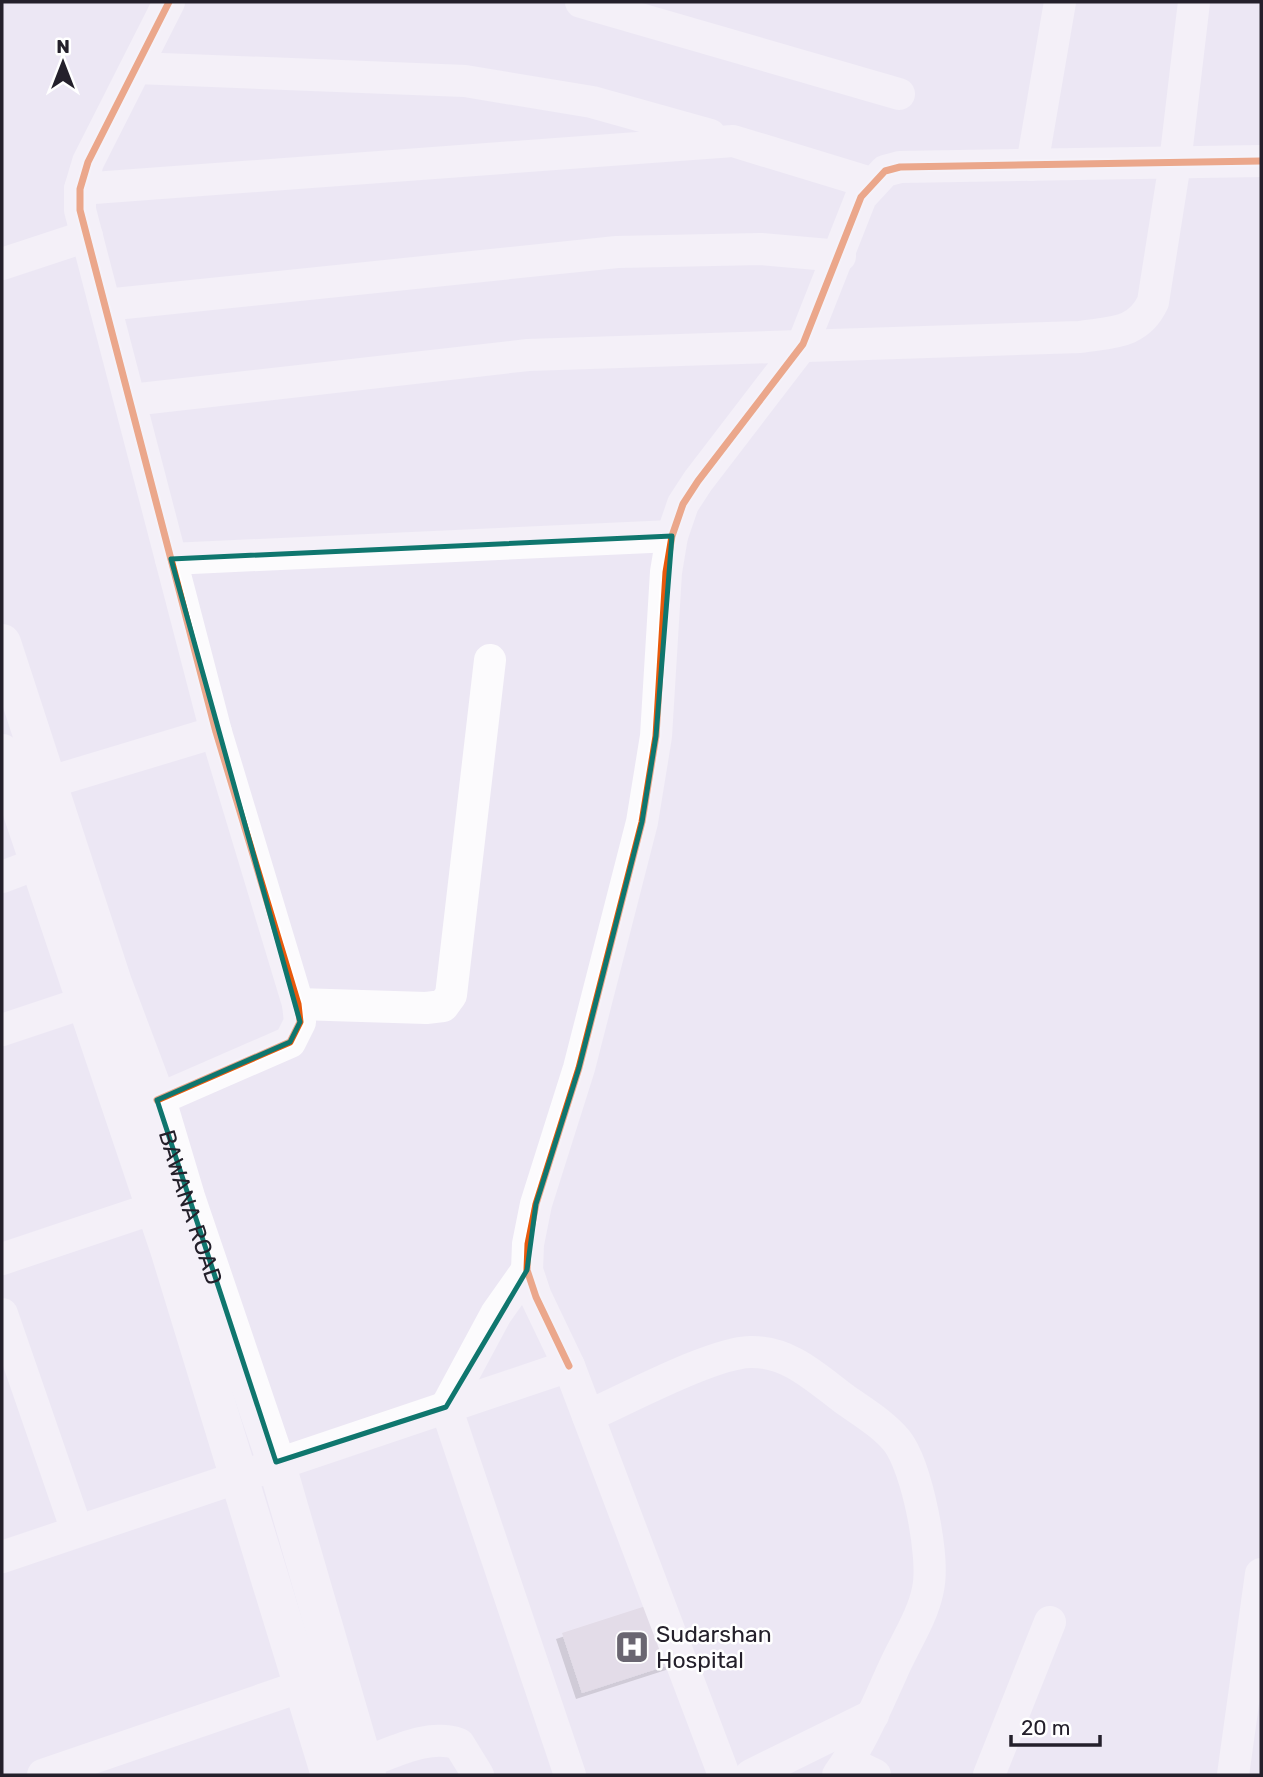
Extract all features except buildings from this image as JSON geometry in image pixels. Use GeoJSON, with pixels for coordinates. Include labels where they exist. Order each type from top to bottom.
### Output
{"type":"FeatureCollection","features":[{"type":"Feature","properties":{"kind":"street"},"geometry":{"type":"LineString","coordinates":[[157,1100],[290,1042],[300,1022],[298,1004],[216,732],[80,210],[80,189],[88,162],[169,2]]}},
{"type":"Feature","properties":{"kind":"street"},"geometry":{"type":"LineString","coordinates":[[580,2],[899,94]]}},
{"type":"Feature","properties":{"kind":"street"},"geometry":{"type":"LineString","coordinates":[[1032,165],[1060,2]]}},
{"type":"Feature","properties":{"kind":"street"},"geometry":{"type":"LineString","coordinates":[[131,400],[467,360],[591,351],[1080,337],[1137,325],[1146,316],[1153,302],[1175,163],[1194,2]]}},
{"type":"Feature","properties":{"kind":"street"},"geometry":{"type":"LineString","coordinates":[[137,68],[465,80],[592,102],[871,183]]}},
{"type":"Feature","properties":{"kind":"street"},"geometry":{"type":"LineString","coordinates":[[80,189],[733,141]]}},
{"type":"Feature","properties":{"kind":"street"},"geometry":{"type":"LineString","coordinates":[[724,1775],[569,1366],[536,1297],[527,1270],[528,1244],[537,1204],[579,1068],[642,822],[656,736],[666,572],[671,536],[683,504],[698,481],[803,344],[840,256],[861,197],[871,183],[885,171],[900,167],[1261,161]]}},
{"type":"Feature","properties":{"kind":"street"},"geometry":{"type":"LineString","coordinates":[[2,264],[87,236]]}},
{"type":"Feature","properties":{"kind":"street"},"geometry":{"type":"LineString","coordinates":[[105,305],[617,252],[761,249],[840,256]]}},
{"type":"Feature","properties":{"kind":"street"},"geometry":{"type":"LineString","coordinates":[[171,559],[671,536]]}},
{"type":"Feature","properties":{"kind":"street","name":"BAWANA ROAD"},"geometry":{"type":"LineString","coordinates":[[2,643],[32,788],[39,863],[86,1002],[276,1462],[353,1771]]}},
{"type":"Feature","properties":{"kind":"street"},"geometry":{"type":"LineString","coordinates":[[298,1004],[426,1008],[443,1006],[451,995],[490,660]]}},
{"type":"Feature","properties":{"kind":"street"},"geometry":{"type":"LineString","coordinates":[[32,788],[216,732]]}},
{"type":"Feature","properties":{"kind":"street","name":"BAWANA ROAD"},"geometry":{"type":"LineString","coordinates":[[2,753],[32,788],[113,983],[157,1100],[170,1202],[238,1475],[302,1686],[353,1771]]}},
{"type":"Feature","properties":{"kind":"street"},"geometry":{"type":"LineString","coordinates":[[2,877],[39,863]]}},
{"type":"Feature","properties":{"kind":"street"},"geometry":{"type":"LineString","coordinates":[[2,1030],[86,1002]]}},
{"type":"Feature","properties":{"kind":"street"},"geometry":{"type":"LineString","coordinates":[[2,1259],[170,1202]]}},
{"type":"Feature","properties":{"kind":"street"},"geometry":{"type":"LineString","coordinates":[[527,1270],[496,1314],[446,1407],[570,1775]]}},
{"type":"Feature","properties":{"kind":"street"},"geometry":{"type":"LineString","coordinates":[[2,1314],[77,1531]]}},
{"type":"Feature","properties":{"kind":"street"},"geometry":{"type":"LineString","coordinates":[[588,1416],[722,1357],[748,1352],[775,1353],[798,1364],[884,1427],[898,1443],[907,1461],[924,1520],[931,1565],[928,1591],[873,1715],[854,1771]]}},
{"type":"Feature","properties":{"kind":"street"},"geometry":{"type":"LineString","coordinates":[[2,1557],[276,1462],[569,1366]]}},
{"type":"Feature","properties":{"kind":"street"},"geometry":{"type":"LineString","coordinates":[[1233,1775],[1261,1574]]}},
{"type":"Feature","properties":{"kind":"street"},"geometry":{"type":"LineString","coordinates":[[989,1775],[1050,1622]]}},
{"type":"Feature","properties":{"kind":"street"},"geometry":{"type":"LineString","coordinates":[[43,1775],[302,1686]]}},
{"type":"Feature","properties":{"kind":"street"},"geometry":{"type":"LineString","coordinates":[[751,1775],[873,1715]]}},
{"type":"Feature","properties":{"kind":"street"},"geometry":{"type":"LineString","coordinates":[[353,1771],[430,1741],[446,1740],[459,1744],[478,1775]]}},
{"type":"Feature","properties":{"kind":"highlighted area"},"geometry":{"type":"Polygon","coordinates":[[[672,536],[656,736],[642,822],[579,1068],[536,1204],[527,1270],[446,1407],[276,1462],[157,1100],[290,1042],[300,1022],[171,559],[672,536]]]}},
{"type":"Feature","properties":{"kind":"cycle path"},"geometry":{"type":"LineString","coordinates":[[157,1100],[290,1042],[300,1022],[298,1004],[216,732],[80,210],[80,189],[88,162],[169,2]]}},
{"type":"Feature","properties":{"kind":"cycle path"},"geometry":{"type":"LineString","coordinates":[[569,1366],[536,1297],[527,1270],[528,1244],[536,1204],[579,1068],[642,822],[656,736],[666,572],[672,536],[683,504],[803,344],[861,197],[885,171],[900,167],[1261,161]]}},
{"type":"Feature","properties":{"kind":"place","name":"Sudarshan Hospital"},"geometry":{"type":"Point","coordinates":[632,1647]}}]}
